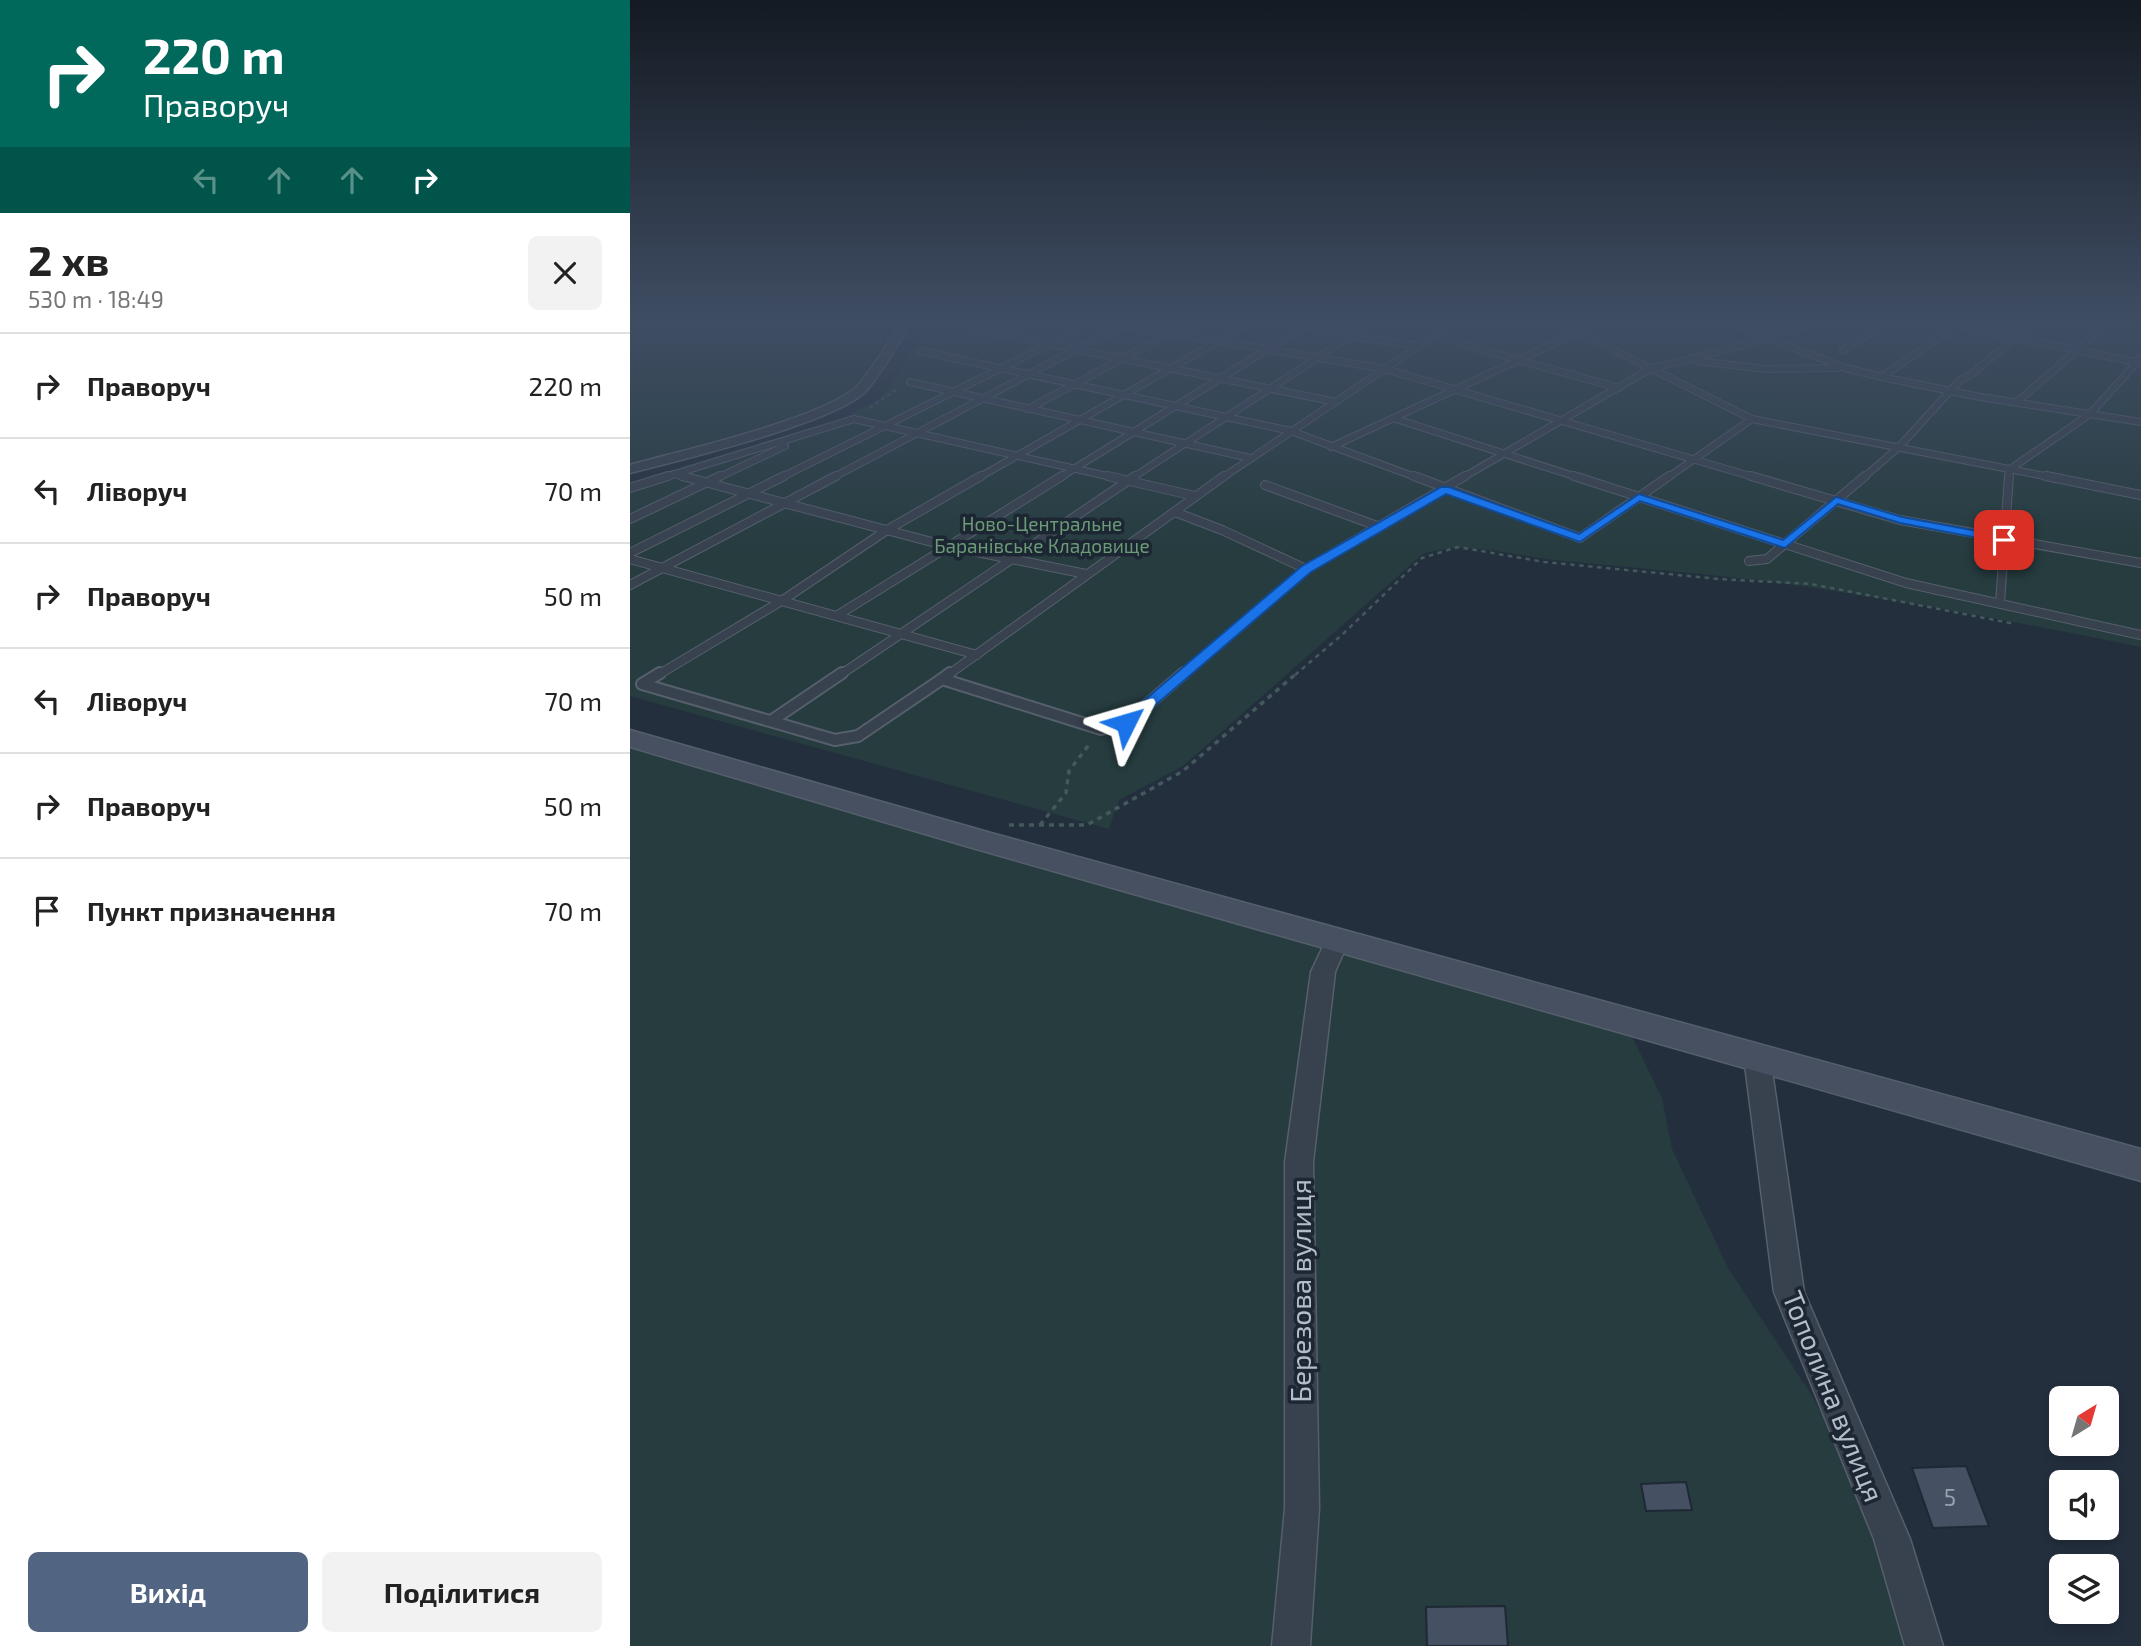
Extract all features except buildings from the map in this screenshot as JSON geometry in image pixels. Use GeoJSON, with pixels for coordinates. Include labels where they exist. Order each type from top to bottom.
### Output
{"type":"FeatureCollection","features":[{"type":"Feature","properties":{"kind":"main road"},"geometry":{"type":"LineString","coordinates":[[630,738],[980,840],[2141,1165]]}},
{"type":"Feature","properties":{"kind":"street"},"geometry":{"type":"LineString","coordinates":[[630,470],[794,422],[843,400]]}},
{"type":"Feature","properties":{"kind":"street","name":"Березова вулиця"},"geometry":{"type":"LineString","coordinates":[[1291,1646],[1302,1508],[1299,1162],[1323,972],[1336,940]]}},
{"type":"Feature","properties":{"kind":"street","name":"Тополина вулиця"},"geometry":{"type":"LineString","coordinates":[[1757,1057],[1789,1292],[1892,1539],[1924,1646]]}},
{"type":"Feature","properties":{"kind":"lane"},"geometry":{"type":"LineString","coordinates":[[630,553],[935,400]]}},
{"type":"Feature","properties":{"kind":"lane"},"geometry":{"type":"LineString","coordinates":[[630,585],[980,400]]}},
{"type":"Feature","properties":{"kind":"lane"},"geometry":{"type":"LineString","coordinates":[[990,400],[1250,458]]}},
{"type":"Feature","properties":{"kind":"lane"},"geometry":{"type":"LineString","coordinates":[[1028,409],[1044,400]]}},
{"type":"Feature","properties":{"kind":"lane"},"geometry":{"type":"LineString","coordinates":[[1114,400],[887,530],[783,600],[642,684],[835,740],[858,737],[1195,496],[1339,400]]}},
{"type":"Feature","properties":{"kind":"lane"},"geometry":{"type":"LineString","coordinates":[[1151,400],[1291,431],[1580,538],[1752,419]]}},
{"type":"Feature","properties":{"kind":"lane"},"geometry":{"type":"LineString","coordinates":[[838,615],[1184,400]]}},
{"type":"Feature","properties":{"kind":"lane"},"geometry":{"type":"LineString","coordinates":[[771,721],[1253,400]]}},
{"type":"Feature","properties":{"kind":"lane"},"geometry":{"type":"LineString","coordinates":[[1326,400],[1336,402]]}},
{"type":"Feature","properties":{"kind":"lane"},"geometry":{"type":"LineString","coordinates":[[1331,447],[1437,400]]}},
{"type":"Feature","properties":{"kind":"lane"},"geometry":{"type":"LineString","coordinates":[[1493,400],[1900,520],[2141,563]]}},
{"type":"Feature","properties":{"kind":"lane"},"geometry":{"type":"LineString","coordinates":[[942,679],[1101,729],[1126,723],[1306,569],[1599,400]]}},
{"type":"Feature","properties":{"kind":"lane"},"geometry":{"type":"LineString","coordinates":[[1713,400],[1752,419],[2141,495]]}},
{"type":"Feature","properties":{"kind":"lane"},"geometry":{"type":"LineString","coordinates":[[1749,561],[1767,559],[1785,545],[1899,447],[1940,400]]}},
{"type":"Feature","properties":{"kind":"lane"},"geometry":{"type":"LineString","coordinates":[[2005,400],[2141,422]]}},
{"type":"Feature","properties":{"kind":"lane"},"geometry":{"type":"LineString","coordinates":[[2009,470],[2090,414],[2103,400]]}},
{"type":"Feature","properties":{"kind":"lane"},"geometry":{"type":"LineString","coordinates":[[630,488],[854,419],[1195,496]]}},
{"type":"Feature","properties":{"kind":"lane"},"geometry":{"type":"LineString","coordinates":[[1396,419],[1906,583],[2141,635]]}},
{"type":"Feature","properties":{"kind":"lane"},"geometry":{"type":"LineString","coordinates":[[630,519],[822,429]]}},
{"type":"Feature","properties":{"kind":"lane"},"geometry":{"type":"LineString","coordinates":[[2000,603],[2009,470]]}},
{"type":"Feature","properties":{"kind":"lane"},"geometry":{"type":"LineString","coordinates":[[674,474],[745,495],[947,546],[1086,574]]}},
{"type":"Feature","properties":{"kind":"lane"},"geometry":{"type":"LineString","coordinates":[[1265,485],[1380,527]]}},
{"type":"Feature","properties":{"kind":"lane"},"geometry":{"type":"LineString","coordinates":[[1175,512],[1222,530],[1306,569]]}},
{"type":"Feature","properties":{"kind":"lane"},"geometry":{"type":"LineString","coordinates":[[630,559],[977,654]]}},
{"type":"Feature","properties":{"kind":"path"},"geometry":{"type":"LineString","coordinates":[[980,840],[1002,826],[1087,825],[1183,771],[1344,633],[1422,558],[1458,547],[1544,562],[1719,579],[1811,583],[2019,625]]}},
{"type":"Feature","properties":{"kind":"path"},"geometry":{"type":"LineString","coordinates":[[1040,824],[1066,793],[1069,771],[1101,729]]}},
{"type":"Feature","properties":{"kind":"green space"},"geometry":{"type":"Polygon","coordinates":[[[630,400],[834,400],[786,420],[630,465],[630,400]]]}},
{"type":"Feature","properties":{"kind":"green space","name":"Ново-Центральне Баранівське Кладовище"},"geometry":{"type":"Polygon","coordinates":[[[877,400],[2141,400],[2141,647],[1946,610],[1794,585],[1554,560],[1472,548],[1440,550],[1423,554],[1183,766],[1119,800],[1109,829],[630,696],[630,482],[841,419],[877,400]]]}},
{"type":"Feature","properties":{"kind":"green space"},"geometry":{"type":"Polygon","coordinates":[[[630,738],[1624,1020],[1662,1098],[1672,1149],[1728,1268],[1811,1394],[1892,1539],[1924,1646],[630,1646],[630,738]]]}},
{"type":"Feature","properties":{"kind":"route"},"geometry":{"type":"LineString","coordinates":[[1126,723],[1306,569],[1445,490],[1580,538],[1639,497],[1785,545],[1836,500],[1900,520],[2004,540]]}}]}
